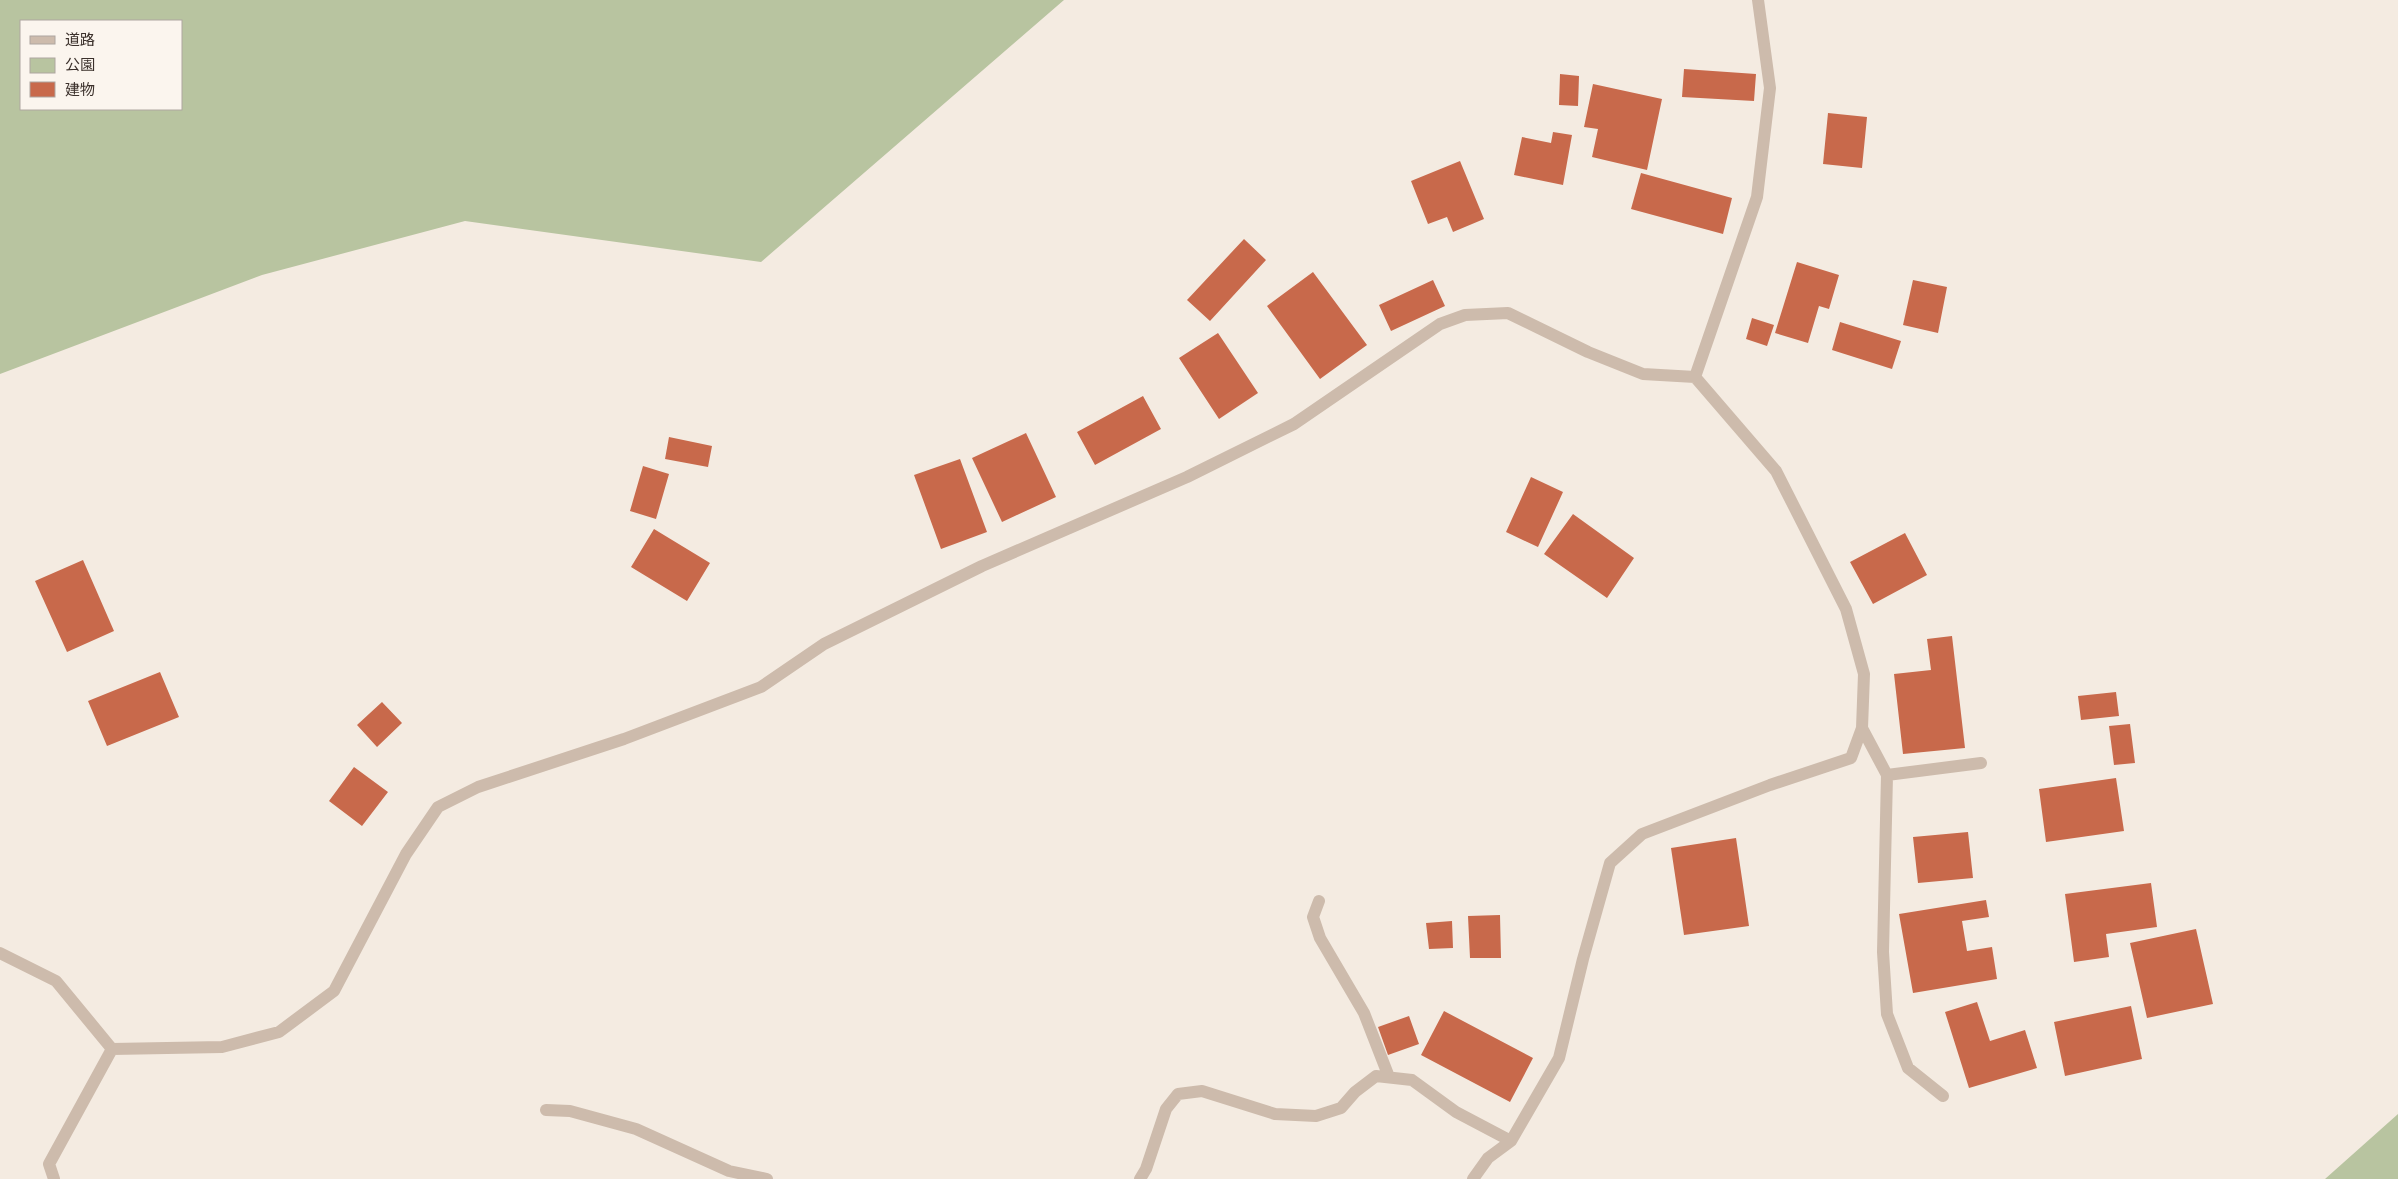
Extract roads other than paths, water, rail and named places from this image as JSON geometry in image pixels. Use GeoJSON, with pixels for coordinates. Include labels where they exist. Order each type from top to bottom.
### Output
{"type":"FeatureCollection","features":[{"type":"Feature","properties":{"kind":"street"},"geometry":{"type":"LineString","coordinates":[[1695,377],[1757,197],[1770,88],[1758,0]]}},
{"type":"Feature","properties":{"kind":"street"},"geometry":{"type":"LineString","coordinates":[[112,1049],[222,1047],[279,1032],[334,991],[406,854],[438,807],[478,787],[624,738],[760,687],[832,639],[982,566],[1187,477],[1294,424],[1440,324],[1465,315],[1508,313],[1588,352],[1643,374],[1695,377],[1776,471],[1846,609],[1864,674],[1862,728],[1851,758],[1770,785],[1642,834],[1610,863],[1583,959],[1559,1058],[1511,1141],[1488,1158],[1473,1179]]}},
{"type":"Feature","properties":{"kind":"street"},"geometry":{"type":"LineString","coordinates":[[1862,728],[1887,775],[1883,952],[1887,1014],[1908,1068],[1943,1096]]}},
{"type":"Feature","properties":{"kind":"street"},"geometry":{"type":"LineString","coordinates":[[1887,775],[1981,763]]}},
{"type":"Feature","properties":{"kind":"street"},"geometry":{"type":"LineString","coordinates":[[1319,901],[1313,917],[1320,938],[1364,1012],[1389,1077]]}},
{"type":"Feature","properties":{"kind":"street"},"geometry":{"type":"LineString","coordinates":[[0,953],[56,981],[112,1049]]}},
{"type":"Feature","properties":{"kind":"street"},"geometry":{"type":"LineString","coordinates":[[54,1179],[49,1164],[112,1049]]}},
{"type":"Feature","properties":{"kind":"street"},"geometry":{"type":"LineString","coordinates":[[1140,1179],[1146,1169],[1166,1108],[1178,1094],[1202,1091],[1275,1114],[1316,1116],[1340,1108],[1355,1092],[1376,1076],[1412,1080],[1456,1112],[1511,1141]]}},
{"type":"Feature","properties":{"kind":"street"},"geometry":{"type":"LineString","coordinates":[[546,1110],[570,1111],[636,1129],[730,1171],[767,1179]]}}]}
